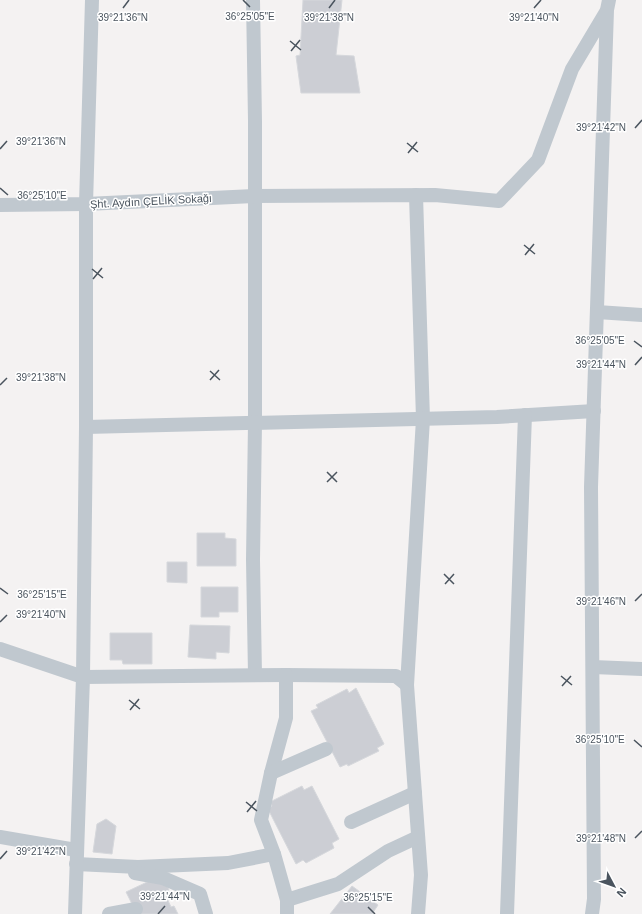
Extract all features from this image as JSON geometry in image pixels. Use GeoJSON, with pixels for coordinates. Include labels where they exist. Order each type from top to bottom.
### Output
{"type":"FeatureCollection","features":[{"type":"Feature","properties":{"kind":"street"},"geometry":{"type":"LineString","coordinates":[[75,914],[83,677],[86,427],[86,204],[92,0]]}},
{"type":"Feature","properties":{"kind":"street"},"geometry":{"type":"LineString","coordinates":[[253,0],[255,122],[255,423],[253,560],[255,675]]}},
{"type":"Feature","properties":{"kind":"street"},"geometry":{"type":"LineString","coordinates":[[592,914],[594,898],[592,487],[608,5]]}},
{"type":"Feature","properties":{"kind":"street","name":"Şht. Aydın ÇELİK Sokağı"},"geometry":{"type":"LineString","coordinates":[[0,204],[86,204],[254,196],[435,195],[499,201],[538,160],[572,68],[608,5]]}},
{"type":"Feature","properties":{"kind":"street"},"geometry":{"type":"LineString","coordinates":[[416,196],[422,419],[407,685],[421,875],[418,914]]}},
{"type":"Feature","properties":{"kind":"street"},"geometry":{"type":"LineString","coordinates":[[597,312],[642,315]]}},
{"type":"Feature","properties":{"kind":"street"},"geometry":{"type":"LineString","coordinates":[[86,427],[525,416],[594,411]]}},
{"type":"Feature","properties":{"kind":"street"},"geometry":{"type":"LineString","coordinates":[[506,914],[525,416]]}},
{"type":"Feature","properties":{"kind":"street"},"geometry":{"type":"LineString","coordinates":[[0,649],[83,677],[255,675],[396,676],[407,685]]}},
{"type":"Feature","properties":{"kind":"street"},"geometry":{"type":"LineString","coordinates":[[593,667],[642,669]]}},
{"type":"Feature","properties":{"kind":"street"},"geometry":{"type":"LineString","coordinates":[[286,675],[286,718],[270,773],[262,820],[274,854],[287,907],[338,884],[388,851],[418,837]]}},
{"type":"Feature","properties":{"kind":"street"},"geometry":{"type":"LineString","coordinates":[[270,773],[326,749]]}},
{"type":"Feature","properties":{"kind":"street"},"geometry":{"type":"LineString","coordinates":[[351,822],[415,793]]}},
{"type":"Feature","properties":{"kind":"street"},"geometry":{"type":"LineString","coordinates":[[0,837],[76,850]]}},
{"type":"Feature","properties":{"kind":"street"},"geometry":{"type":"LineString","coordinates":[[76,864],[138,867],[228,863],[274,854]]}},
{"type":"Feature","properties":{"kind":"street"},"geometry":{"type":"LineString","coordinates":[[95,865],[163,878],[200,894],[206,914]]}},
{"type":"Feature","properties":{"kind":"street"},"geometry":{"type":"LineString","coordinates":[[110,914],[136,909]]}},
{"type":"Feature","properties":{"kind":"building"},"geometry":{"type":"Polygon","coordinates":[[[303,0],[342,0],[336,55],[354,56],[360,93],[301,93],[296,56],[300,55],[303,0]]]}},
{"type":"Feature","properties":{"kind":"building"},"geometry":{"type":"Polygon","coordinates":[[[197,533],[225,533],[225,538],[236,539],[236,566],[197,566],[197,533]]]}},
{"type":"Feature","properties":{"kind":"building"},"geometry":{"type":"Polygon","coordinates":[[[167,562],[187,562],[187,583],[167,582],[167,562]]]}},
{"type":"Feature","properties":{"kind":"building"},"geometry":{"type":"Polygon","coordinates":[[[201,587],[238,587],[238,612],[219,612],[219,617],[201,617],[201,587]]]}},
{"type":"Feature","properties":{"kind":"building"},"geometry":{"type":"Polygon","coordinates":[[[190,625],[230,626],[229,653],[216,652],[216,659],[188,657],[190,625]]]}},
{"type":"Feature","properties":{"kind":"building"},"geometry":{"type":"Polygon","coordinates":[[[110,633],[152,633],[152,664],[123,664],[122,660],[110,660],[110,633]]]}},
{"type":"Feature","properties":{"kind":"building"},"geometry":{"type":"Polygon","coordinates":[[[356,688],[384,744],[377,748],[379,751],[348,766],[347,764],[340,767],[311,711],[318,708],[316,705],[347,689],[349,693],[356,688]]]}},
{"type":"Feature","properties":{"kind":"building"},"geometry":{"type":"Polygon","coordinates":[[[302,786],[304,790],[312,786],[339,839],[332,843],[334,848],[306,863],[303,860],[296,864],[268,809],[272,806],[270,802],[302,786]]]}},
{"type":"Feature","properties":{"kind":"building"},"geometry":{"type":"Polygon","coordinates":[[[106,819],[116,826],[112,854],[93,852],[97,824],[106,819]]]}},
{"type":"Feature","properties":{"kind":"building"},"geometry":{"type":"Polygon","coordinates":[[[162,875],[169,890],[164,892],[171,907],[174,906],[178,914],[137,914],[126,892],[162,875]]]}},
{"type":"Feature","properties":{"kind":"building"},"geometry":{"type":"Polygon","coordinates":[[[352,886],[378,905],[372,914],[330,914],[352,886]]]}}]}
